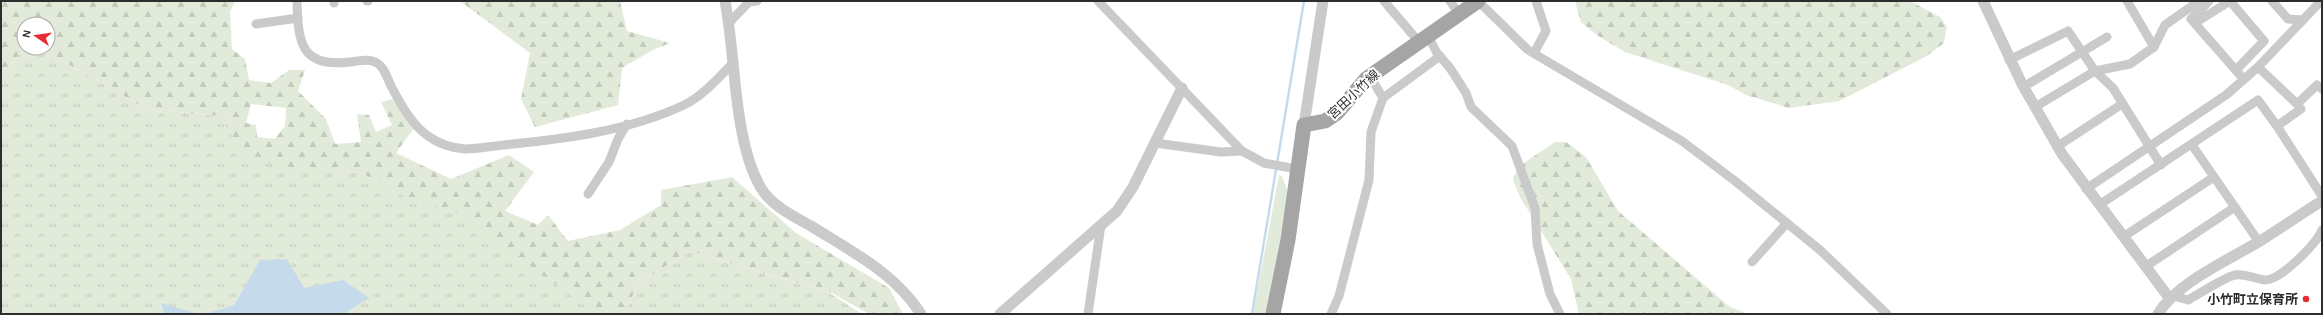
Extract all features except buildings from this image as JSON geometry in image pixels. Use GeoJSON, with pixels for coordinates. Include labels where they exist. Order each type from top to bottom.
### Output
{"type":"FeatureCollection","features":[{"type":"Feature","properties":{"kind":"main road","name":"宮田小竹線"},"geometry":{"type":"LineString","coordinates":[[1304,125],[1325,121],[1337,113],[1370,76],[1478,1]]}},
{"type":"Feature","properties":{"kind":"main road"},"geometry":{"type":"LineString","coordinates":[[1273,314],[1288,240],[1304,125]]}},
{"type":"Feature","properties":{"kind":"street"},"geometry":{"type":"LineString","coordinates":[[297,1],[298,18],[303,46],[313,58],[318,61],[331,64],[364,60],[375,62],[383,69],[404,109],[413,121],[428,136],[451,147],[480,148],[550,141],[627,124],[683,105],[699,96],[734,62]]}},
{"type":"Feature","properties":{"kind":"street"},"geometry":{"type":"LineString","coordinates":[[725,1],[734,62],[738,107],[747,153],[762,189],[773,202],[790,214],[883,272],[903,290],[922,314]]}},
{"type":"Feature","properties":{"kind":"street"},"geometry":{"type":"LineString","coordinates":[[1098,1],[1242,151],[1264,163],[1297,169]]}},
{"type":"Feature","properties":{"kind":"street"},"geometry":{"type":"LineString","coordinates":[[1304,125],[1323,1]]}},
{"type":"Feature","properties":{"kind":"street"},"geometry":{"type":"LineString","coordinates":[[1384,1],[1440,56],[1450,68],[1466,93],[1471,107],[1498,131],[1512,146],[1535,208],[1537,244],[1550,294],[1560,314]]}},
{"type":"Feature","properties":{"kind":"street"},"geometry":{"type":"LineString","coordinates":[[1450,1],[1459,14]]}},
{"type":"Feature","properties":{"kind":"street"},"geometry":{"type":"LineString","coordinates":[[1478,1],[1534,53],[1682,141],[1820,250],[1886,314]]}},
{"type":"Feature","properties":{"kind":"street"},"geometry":{"type":"LineString","coordinates":[[1534,53],[1546,31],[1536,1]]}},
{"type":"Feature","properties":{"kind":"street"},"geometry":{"type":"LineString","coordinates":[[1983,1],[2009,60],[2023,87],[2058,146],[2086,189],[2145,267],[2172,298],[2188,300],[2235,275],[2266,280],[2274,279],[2300,257],[2319,236],[2322,230]]}},
{"type":"Feature","properties":{"kind":"street"},"geometry":{"type":"LineString","coordinates":[[2127,1],[2154,47]]}},
{"type":"Feature","properties":{"kind":"street"},"geometry":{"type":"LineString","coordinates":[[2035,107],[2095,71],[2130,64],[2154,47],[2165,25],[2186,4],[2199,1]]}},
{"type":"Feature","properties":{"kind":"street"},"geometry":{"type":"LineString","coordinates":[[2209,1],[2191,19],[2243,79]]}},
{"type":"Feature","properties":{"kind":"street"},"geometry":{"type":"LineString","coordinates":[[2195,23],[2230,1],[2264,41],[2236,70]]}},
{"type":"Feature","properties":{"kind":"street"},"geometry":{"type":"LineString","coordinates":[[2272,1],[2288,19],[2302,20]]}},
{"type":"Feature","properties":{"kind":"street"},"geometry":{"type":"LineString","coordinates":[[2086,189],[2226,95],[2258,67],[2321,1]]}},
{"type":"Feature","properties":{"kind":"street"},"geometry":{"type":"LineString","coordinates":[[729,23],[751,2]]}},
{"type":"Feature","properties":{"kind":"street"},"geometry":{"type":"LineString","coordinates":[[256,24],[298,18]]}},
{"type":"Feature","properties":{"kind":"street"},"geometry":{"type":"LineString","coordinates":[[2009,60],[2068,31],[2095,71],[2113,88],[2148,148],[2161,165]]}},
{"type":"Feature","properties":{"kind":"street"},"geometry":{"type":"LineString","coordinates":[[2023,87],[2107,37]]}},
{"type":"Feature","properties":{"kind":"street"},"geometry":{"type":"LineString","coordinates":[[1331,314],[1339,296],[1369,180],[1371,132],[1384,98],[1440,56]]}},
{"type":"Feature","properties":{"kind":"street"},"geometry":{"type":"LineString","coordinates":[[2258,67],[2297,104],[2300,109],[2277,126]]}},
{"type":"Feature","properties":{"kind":"street"},"geometry":{"type":"LineString","coordinates":[[1370,76],[1384,98]]}},
{"type":"Feature","properties":{"kind":"street"},"geometry":{"type":"LineString","coordinates":[[2297,104],[2317,85],[2322,89]]}},
{"type":"Feature","properties":{"kind":"street"},"geometry":{"type":"LineString","coordinates":[[1000,314],[1101,225],[1125,201],[1156,143],[1182,88]]}},
{"type":"Feature","properties":{"kind":"street"},"geometry":{"type":"LineString","coordinates":[[2099,205],[2258,100],[2277,126],[2322,196]]}},
{"type":"Feature","properties":{"kind":"street"},"geometry":{"type":"LineString","coordinates":[[2058,146],[2122,104]]}},
{"type":"Feature","properties":{"kind":"street"},"geometry":{"type":"LineString","coordinates":[[588,194],[609,162],[618,139],[627,124]]}},
{"type":"Feature","properties":{"kind":"street"},"geometry":{"type":"LineString","coordinates":[[1156,143],[1221,152],[1242,151]]}},
{"type":"Feature","properties":{"kind":"street"},"geometry":{"type":"LineString","coordinates":[[2192,145],[2259,242]]}},
{"type":"Feature","properties":{"kind":"street"},"geometry":{"type":"LineString","coordinates":[[2123,238],[2214,177]]}},
{"type":"Feature","properties":{"kind":"street"},"geometry":{"type":"LineString","coordinates":[[2158,314],[2172,298],[2222,260],[2259,242],[2322,201]]}},
{"type":"Feature","properties":{"kind":"street"},"geometry":{"type":"LineString","coordinates":[[2145,267],[2235,208]]}},
{"type":"Feature","properties":{"kind":"street"},"geometry":{"type":"LineString","coordinates":[[1752,262],[1787,223]]}},
{"type":"Feature","properties":{"kind":"street"},"geometry":{"type":"LineString","coordinates":[[1088,314],[1101,225]]}},
{"type":"Feature","properties":{"kind":"green space"},"geometry":{"type":"Polygon","coordinates":[[[1,1],[235,1],[230,12],[232,49],[245,59],[249,80],[271,83],[289,70],[305,70],[298,91],[326,119],[335,144],[361,142],[357,114],[369,115],[376,132],[392,125],[381,102],[393,99],[414,128],[396,153],[451,179],[509,155],[534,172],[505,211],[538,225],[548,215],[568,241],[620,230],[661,205],[661,190],[732,177],[796,233],[889,288],[903,314],[869,314],[832,293],[690,251],[638,283],[626,311],[592,311],[507,248],[473,218],[404,196],[362,173],[339,169],[313,174],[275,167],[265,159],[239,149],[226,125],[230,117],[147,109],[54,56],[56,56],[56,16],[16,16],[16,56],[19,56],[1,73],[1,1]],[[251,104],[246,123],[256,125],[257,137],[275,139],[285,126],[286,108],[251,104]]]}},
{"type":"Feature","properties":{"kind":"green space"},"geometry":{"type":"Polygon","coordinates":[[[460,1],[620,1],[627,31],[670,43],[651,51],[622,68],[618,105],[535,127],[521,99],[530,53],[460,1]]]}},
{"type":"Feature","properties":{"kind":"green space"},"geometry":{"type":"Polygon","coordinates":[[[1575,1],[1910,1],[1940,17],[1947,27],[1944,43],[1925,57],[1839,101],[1789,108],[1746,95],[1728,85],[1625,52],[1598,36],[1581,22],[1575,1]]]}},
{"type":"Feature","properties":{"kind":"green space"},"geometry":{"type":"Polygon","coordinates":[[[19,56],[54,56],[147,109],[230,117],[226,125],[339,169],[362,173],[473,218],[626,311],[638,283],[690,251],[828,292],[862,314],[1,314],[1,73],[19,56]]]}},
{"type":"Feature","properties":{"kind":"green space"},"geometry":{"type":"Polygon","coordinates":[[[1555,142],[1566,142],[1586,157],[1618,211],[1730,307],[1749,314],[1579,314],[1571,279],[1520,197],[1513,180],[1518,167],[1555,142]]]}},
{"type":"Feature","properties":{"kind":"green space"},"geometry":{"type":"Polygon","coordinates":[[[1279,175],[1282,176],[1287,190],[1283,239],[1270,314],[1253,314],[1279,175]]]}},
{"type":"Feature","properties":{"kind":"water"},"geometry":{"type":"Polygon","coordinates":[[[287,259],[304,288],[343,280],[369,298],[344,314],[205,314],[234,305],[260,260],[287,259]]]}},
{"type":"Feature","properties":{"kind":"water"},"geometry":{"type":"Polygon","coordinates":[[[161,303],[199,314],[164,314],[161,303]]]}},
{"type":"Feature","properties":{"kind":"waterway"},"geometry":{"type":"LineString","coordinates":[[1252,314],[1304,1]]}},
{"type":"Feature","properties":{"kind":"place","name":"小竹町立保育所"},"geometry":{"type":"Point","coordinates":[2306,299]}}]}
